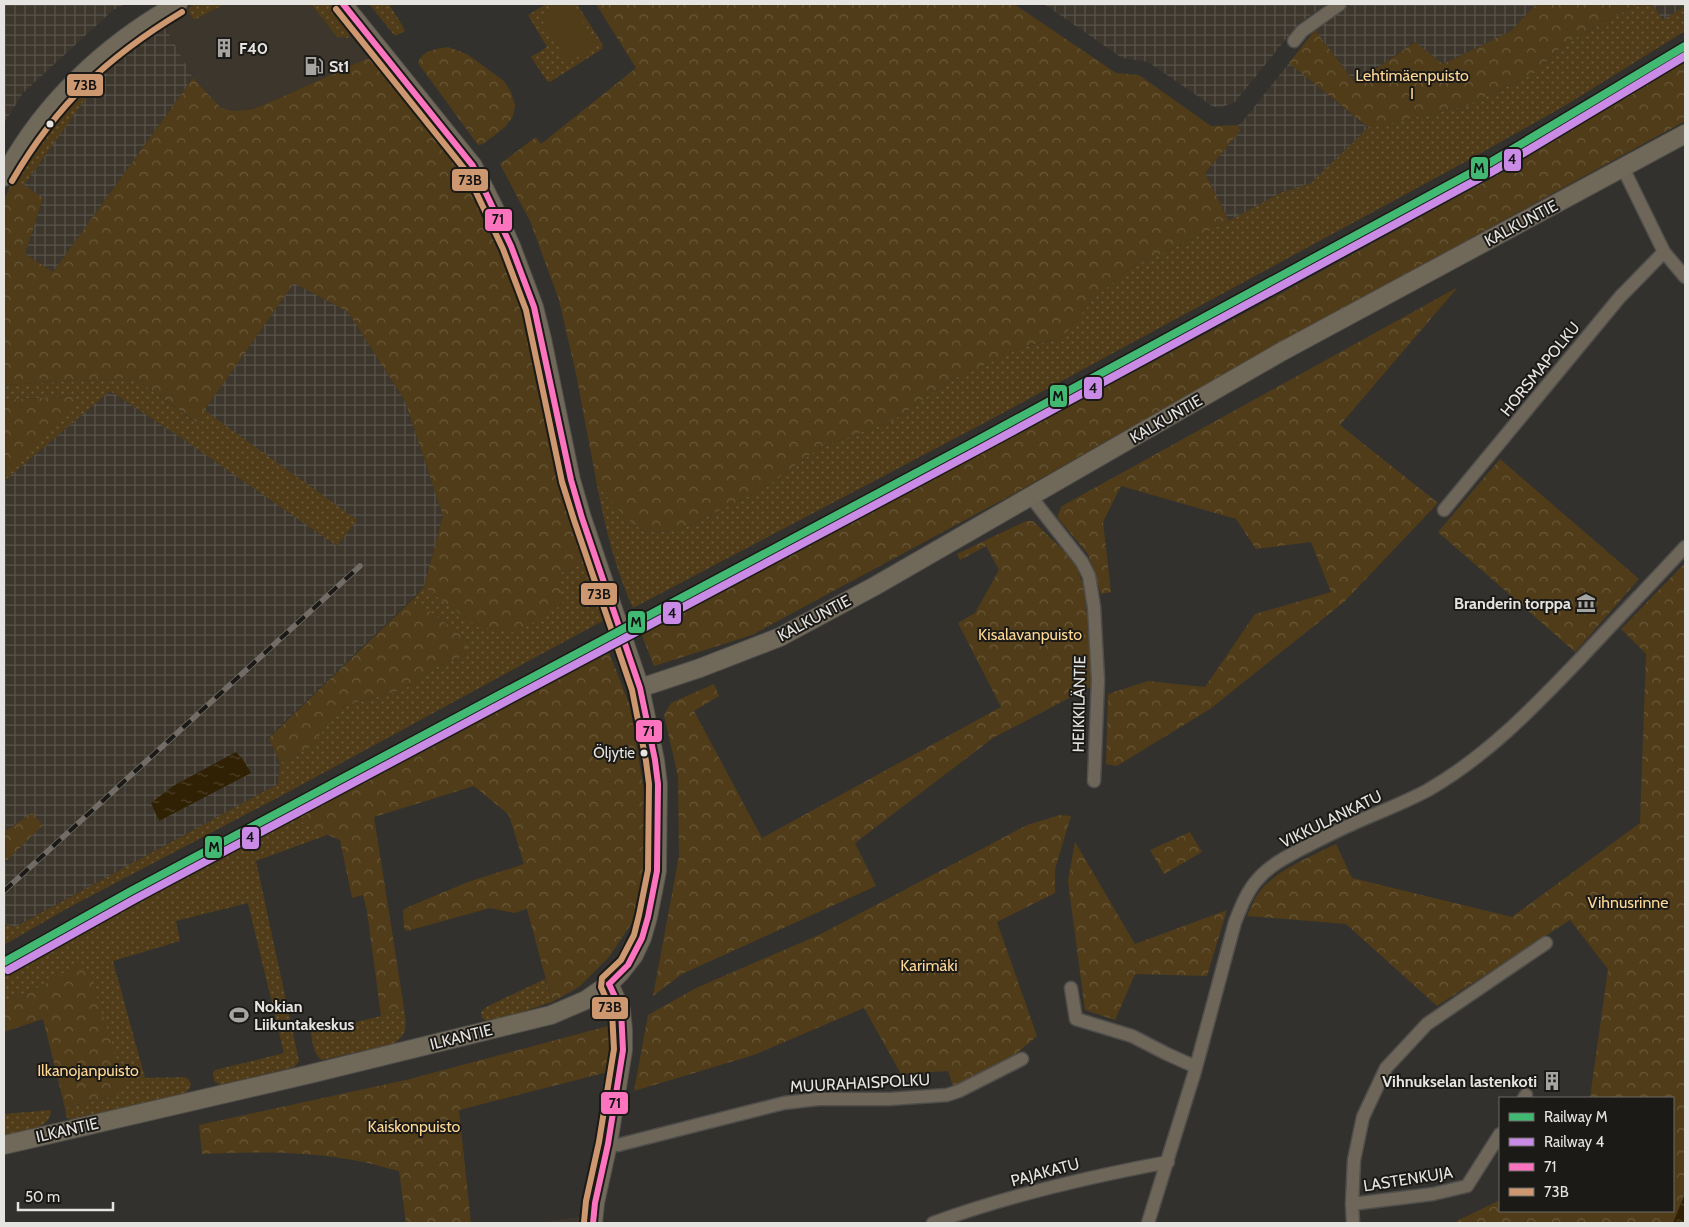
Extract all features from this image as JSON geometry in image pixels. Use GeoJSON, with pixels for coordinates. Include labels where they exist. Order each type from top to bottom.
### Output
{"type":"FeatureCollection","features":[{"type":"Feature","properties":{"kind":"main road"},"geometry":{"type":"LineString","coordinates":[[4,177],[34,130],[65,92],[113,48],[143,25],[178,4]]}},
{"type":"Feature","properties":{"kind":"main road"},"geometry":{"type":"LineString","coordinates":[[343,4],[473,166],[511,246],[534,307],[571,480],[582,518],[640,688]]}},
{"type":"Feature","properties":{"kind":"main road","name":"KALKUNTIE"},"geometry":{"type":"LineString","coordinates":[[640,688],[700,668],[780,637],[875,586],[1281,352],[1685,134]]}},
{"type":"Feature","properties":{"kind":"main road","name":"ILKANTIE"},"geometry":{"type":"LineString","coordinates":[[4,1145],[310,1074],[551,1015],[586,1000],[608,984],[628,965],[642,938],[657,871],[658,784],[640,688]]}},
{"type":"Feature","properties":{"kind":"main road"},"geometry":{"type":"LineString","coordinates":[[593,1223],[623,1050],[621,1010],[608,984]]}},
{"type":"Feature","properties":{"kind":"street"},"geometry":{"type":"LineString","coordinates":[[1294,41],[1302,31],[1340,4]]}},
{"type":"Feature","properties":{"kind":"street"},"geometry":{"type":"LineString","coordinates":[[1623,168],[1664,252],[1685,277]]}},
{"type":"Feature","properties":{"kind":"street","name":"HORSMAPOLKU"},"geometry":{"type":"LineString","coordinates":[[1444,510],[1620,297],[1664,252]]}},
{"type":"Feature","properties":{"kind":"street","name":"HEIKKILÄNTIE"},"geometry":{"type":"LineString","coordinates":[[1031,497],[1082,562],[1089,576],[1094,607],[1098,680],[1094,781]]}},
{"type":"Feature","properties":{"kind":"street","name":"VIKKULANKATU"},"geometry":{"type":"LineString","coordinates":[[1148,1223],[1196,1066],[1235,922],[1242,904],[1258,878],[1269,868],[1297,852],[1429,789],[1491,746],[1536,705],[1685,547]]}},
{"type":"Feature","properties":{"kind":"street"},"geometry":{"type":"LineString","coordinates":[[1353,1223],[1354,1160],[1364,1117],[1386,1068],[1427,1024],[1546,943]]}},
{"type":"Feature","properties":{"kind":"street"},"geometry":{"type":"LineString","coordinates":[[1072,988],[1076,1019],[1132,1036],[1196,1066]]}},
{"type":"Feature","properties":{"kind":"street","name":"MUURAHAISPOLKU"},"geometry":{"type":"LineString","coordinates":[[608,1144],[618,1145],[784,1103],[818,1099],[947,1095],[960,1091],[1022,1059]]}},
{"type":"Feature","properties":{"kind":"street","name":"LASTENKUJA"},"geometry":{"type":"LineString","coordinates":[[1352,1204],[1433,1194],[1467,1186],[1499,1136]]}},
{"type":"Feature","properties":{"kind":"street","name":"PAJAKATU"},"geometry":{"type":"LineString","coordinates":[[933,1223],[972,1209],[1035,1191],[1102,1174],[1168,1162]]}},
{"type":"Feature","properties":{"kind":"shaded area"},"geometry":{"type":"Polygon","coordinates":[[[4,4],[125,4],[113,10],[23,93],[4,123],[4,4]]]}},
{"type":"Feature","properties":{"kind":"shaded area"},"geometry":{"type":"Polygon","coordinates":[[[225,4],[311,4],[319,14],[350,35],[349,28],[382,63],[366,59],[253,109],[232,111],[221,108],[193,78],[162,21],[190,5],[188,10],[194,20],[225,4]]]}},
{"type":"Feature","properties":{"kind":"shaded area"},"geometry":{"type":"Polygon","coordinates":[[[1044,4],[1326,4],[1298,24],[1235,102],[1219,108],[1212,106],[1148,62],[1122,58],[1044,4]]]}},
{"type":"Feature","properties":{"kind":"shaded area"},"geometry":{"type":"Polygon","coordinates":[[[1351,4],[1536,4],[1511,31],[1443,64],[1414,42],[1355,83],[1315,30],[1351,4]]]}},
{"type":"Feature","properties":{"kind":"shaded area"},"geometry":{"type":"Polygon","coordinates":[[[1652,4],[1685,4],[1685,6],[1663,20],[1652,4]]]}},
{"type":"Feature","properties":{"kind":"shaded area"},"geometry":{"type":"Polygon","coordinates":[[[162,21],[193,78],[53,272],[25,254],[43,198],[24,185],[47,153],[83,85],[117,53],[162,21]]]}},
{"type":"Feature","properties":{"kind":"shaded area"},"geometry":{"type":"Polygon","coordinates":[[[1289,63],[1368,128],[1311,183],[1280,193],[1229,221],[1205,173],[1240,131],[1238,125],[1289,63]]]}},
{"type":"Feature","properties":{"kind":"shaded area"},"geometry":{"type":"Polygon","coordinates":[[[294,283],[348,312],[405,401],[443,516],[424,587],[269,737],[280,763],[278,784],[15,927],[4,924],[4,863],[43,825],[32,813],[4,832],[4,481],[110,391],[183,439],[294,283]]]}},
{"type":"Feature","properties":{"kind":"shaded area"},"geometry":{"type":"Polygon","coordinates":[[[585,1216],[585,1223],[536,1223],[585,1216]]]}},
{"type":"Feature","properties":{"kind":"green space"},"geometry":{"type":"Polygon","coordinates":[[[192,4],[225,4],[194,20],[188,10],[192,4]]]}},
{"type":"Feature","properties":{"kind":"green space"},"geometry":{"type":"Polygon","coordinates":[[[311,4],[330,4],[349,28],[350,35],[348,38],[337,37],[311,4]]]}},
{"type":"Feature","properties":{"kind":"green space"},"geometry":{"type":"Polygon","coordinates":[[[369,4],[389,4],[405,30],[395,36],[369,4]]]}},
{"type":"Feature","properties":{"kind":"green space"},"geometry":{"type":"Polygon","coordinates":[[[546,4],[577,4],[603,45],[602,49],[550,82],[547,81],[531,57],[547,47],[528,15],[546,4]]]}},
{"type":"Feature","properties":{"kind":"green space"},"geometry":{"type":"Polygon","coordinates":[[[562,4],[572,4],[597,45],[568,63],[540,17],[562,4]]]}},
{"type":"Feature","properties":{"kind":"green space"},"geometry":{"type":"Polygon","coordinates":[[[596,4],[1014,4],[1116,73],[1139,75],[1211,126],[1238,125],[1240,131],[1205,173],[1229,221],[1131,268],[1093,299],[1068,331],[1058,339],[1026,346],[951,380],[892,421],[819,448],[765,488],[677,531],[646,532],[625,518],[597,485],[576,374],[559,300],[530,221],[500,164],[536,137],[541,144],[636,68],[596,4]]]}},
{"type":"Feature","properties":{"kind":"green space","name":"Lehtimäenpuisto I"},"geometry":{"type":"Polygon","coordinates":[[[1536,4],[1638,4],[1564,44],[1535,73],[1466,106],[1369,128],[1289,63],[1315,30],[1355,83],[1415,42],[1443,64],[1511,31],[1536,4]]]}},
{"type":"Feature","properties":{"kind":"green space"},"geometry":{"type":"Polygon","coordinates":[[[1638,4],[1652,4],[1663,20],[1685,6],[1685,31],[1566,105],[1465,162],[986,422],[633,608],[611,547],[597,485],[625,518],[646,532],[677,531],[765,488],[819,448],[892,421],[951,380],[1023,347],[1058,339],[1068,331],[1093,299],[1131,268],[1229,221],[1280,193],[1311,183],[1368,128],[1466,106],[1535,73],[1564,44],[1638,4]]]}},
{"type":"Feature","properties":{"kind":"green space"},"geometry":{"type":"Polygon","coordinates":[[[448,47],[467,54],[504,81],[511,92],[515,105],[513,117],[504,128],[483,144],[478,145],[418,63],[426,53],[448,47]]]}},
{"type":"Feature","properties":{"kind":"green space"},"geometry":{"type":"Polygon","coordinates":[[[375,58],[382,63],[464,175],[490,221],[536,344],[552,431],[572,516],[586,558],[574,569],[558,573],[563,604],[516,633],[478,627],[424,587],[443,516],[405,401],[348,312],[294,283],[196,422],[135,378],[4,385],[4,199],[14,178],[43,198],[25,254],[53,272],[193,78],[221,108],[233,111],[253,109],[366,59],[375,58]]]}},
{"type":"Feature","properties":{"kind":"green space"},"geometry":{"type":"Polygon","coordinates":[[[1685,60],[1685,121],[1272,347],[1017,492],[752,635],[654,666],[641,633],[1258,306],[1508,169],[1685,60]]]}},
{"type":"Feature","properties":{"kind":"green space"},"geometry":{"type":"Polygon","coordinates":[[[83,85],[88,95],[24,185],[14,178],[52,124],[83,85]]]}},
{"type":"Feature","properties":{"kind":"green space"},"geometry":{"type":"Polygon","coordinates":[[[1458,287],[1340,425],[1438,503],[1344,602],[1210,709],[1117,766],[1106,764],[1108,694],[1148,681],[1205,687],[1255,614],[1331,592],[1311,542],[1256,549],[1236,519],[1121,486],[1103,522],[1111,592],[1101,594],[1088,554],[1057,517],[1062,506],[1458,287]]]}},
{"type":"Feature","properties":{"kind":"green space"},"geometry":{"type":"Polygon","coordinates":[[[135,378],[195,422],[204,410],[357,520],[337,546],[183,439],[110,391],[4,481],[4,472],[75,404],[74,396],[4,400],[4,385],[135,378]]]}},
{"type":"Feature","properties":{"kind":"green space"},"geometry":{"type":"Polygon","coordinates":[[[75,396],[75,405],[4,472],[4,400],[75,396]]]}},
{"type":"Feature","properties":{"kind":"green space"},"geometry":{"type":"Polygon","coordinates":[[[1500,459],[1639,579],[1575,652],[1438,532],[1500,459]]]}},
{"type":"Feature","properties":{"kind":"green space","name":"Kisalavanpuisto"},"geometry":{"type":"Polygon","coordinates":[[[1026,521],[1033,521],[1075,562],[1085,591],[1092,686],[993,738],[855,843],[876,886],[682,974],[653,996],[679,856],[678,776],[664,715],[671,703],[714,684],[719,696],[694,711],[762,838],[1001,707],[958,623],[975,613],[999,570],[986,546],[960,560],[957,554],[1026,521]]]}},
{"type":"Feature","properties":{"kind":"green space"},"geometry":{"type":"Polygon","coordinates":[[[586,558],[606,619],[279,797],[68,908],[4,945],[4,924],[15,927],[278,784],[280,763],[309,748],[345,705],[403,690],[438,666],[464,656],[468,640],[413,599],[424,587],[478,627],[558,573],[574,569],[586,558]]]}},
{"type":"Feature","properties":{"kind":"green space","name":"Vihnusrinne"},"geometry":{"type":"Polygon","coordinates":[[[1685,563],[1685,1193],[1673,1223],[1453,1223],[1499,1200],[1499,1212],[1674,1212],[1674,1097],[1590,1097],[1608,969],[1570,920],[1437,1006],[1346,924],[1247,916],[1257,895],[1272,879],[1293,865],[1336,844],[1352,878],[1512,917],[1640,823],[1646,654],[1621,629],[1685,563]]]}},
{"type":"Feature","properties":{"kind":"green space"},"geometry":{"type":"Polygon","coordinates":[[[413,599],[468,640],[464,656],[438,666],[403,690],[345,705],[309,748],[280,763],[269,738],[413,599]]]}},
{"type":"Feature","properties":{"kind":"green space"},"geometry":{"type":"Polygon","coordinates":[[[607,647],[630,706],[649,821],[638,914],[609,957],[579,987],[552,1002],[527,909],[514,913],[490,908],[407,931],[404,928],[403,910],[408,907],[468,882],[524,864],[509,815],[474,786],[374,817],[404,1008],[381,1016],[367,911],[363,895],[352,898],[340,840],[322,833],[295,818],[607,647]]]}},
{"type":"Feature","properties":{"kind":"green space"},"geometry":{"type":"Polygon","coordinates":[[[32,813],[43,825],[4,863],[4,832],[32,813]]]}},
{"type":"Feature","properties":{"kind":"green space","name":"Karimäki"},"geometry":{"type":"Polygon","coordinates":[[[1060,815],[1071,816],[1055,869],[1055,893],[997,922],[1037,1036],[1011,1058],[953,1086],[948,1071],[901,1074],[864,1008],[754,1055],[634,1091],[648,1015],[696,988],[821,934],[1027,825],[1060,815]]]}},
{"type":"Feature","properties":{"kind":"green space"},"geometry":{"type":"Polygon","coordinates":[[[295,818],[327,835],[256,861],[299,1061],[294,1067],[220,1085],[214,1081],[213,1073],[215,1070],[284,1053],[248,903],[176,921],[180,941],[113,961],[145,1078],[184,1077],[191,1084],[186,1093],[73,1120],[66,1117],[65,1108],[118,1095],[81,963],[40,987],[4,1002],[4,977],[75,935],[295,818]]]}},
{"type":"Feature","properties":{"kind":"green space"},"geometry":{"type":"Polygon","coordinates":[[[1190,832],[1202,852],[1164,874],[1150,850],[1190,832]]]}},
{"type":"Feature","properties":{"kind":"green space"},"geometry":{"type":"Polygon","coordinates":[[[1075,842],[1135,944],[1227,910],[1207,976],[1135,974],[1115,1020],[1085,1010],[1068,881],[1075,842]]]}},
{"type":"Feature","properties":{"kind":"green space","name":"Ilkanojanpuisto"},"geometry":{"type":"Polygon","coordinates":[[[81,962],[89,972],[125,1084],[118,1095],[65,1108],[43,1019],[4,1032],[4,1002],[40,987],[81,962]]]}},
{"type":"Feature","properties":{"kind":"green space"},"geometry":{"type":"Polygon","coordinates":[[[545,979],[552,1002],[513,1015],[486,1021],[482,1018],[481,1012],[488,1006],[545,979]]]}},
{"type":"Feature","properties":{"kind":"green space"},"geometry":{"type":"Polygon","coordinates":[[[404,1008],[404,1033],[393,1044],[322,1060],[315,1051],[311,1033],[381,1016],[404,1008]]]}},
{"type":"Feature","properties":{"kind":"green space","name":"Kaiskonpuisto"},"geometry":{"type":"Polygon","coordinates":[[[612,1025],[608,1072],[459,1110],[471,1223],[406,1223],[399,1171],[373,1164],[328,1156],[292,1153],[202,1154],[199,1125],[410,1079],[612,1025]]]}},
{"type":"Feature","properties":{"kind":"green space"},"geometry":{"type":"Polygon","coordinates":[[[51,1110],[50,1117],[40,1126],[4,1135],[4,1114],[51,1110]]]}},
{"type":"Feature","properties":{"kind":"water"},"geometry":{"type":"Polygon","coordinates":[[[236,752],[251,773],[159,821],[151,803],[173,786],[236,752]]]}},
{"type":"Feature","properties":{"kind":"water"},"geometry":{"type":"Polygon","coordinates":[[[1685,1194],[1685,1223],[1673,1223],[1685,1194]]]}},
{"type":"Feature","properties":{"kind":"railway"},"geometry":{"type":"LineString","coordinates":[[4,891],[360,566]]}},
{"type":"Feature","properties":{"kind":"rail line","name":"M"},"geometry":{"type":"LineString","coordinates":[[4,962],[131,891],[974,442],[1491,162],[1685,46]]}},
{"type":"Feature","properties":{"kind":"rail line","name":"4"},"geometry":{"type":"LineString","coordinates":[[8,970],[135,899],[978,450],[1495,170],[1685,56]]}},
{"type":"Feature","properties":{"kind":"transit line","name":"71"},"geometry":{"type":"LineString","coordinates":[[343,4],[473,166],[511,246],[534,307],[571,480],[582,518],[640,688],[658,784],[657,871],[642,938],[628,965],[609,984]]}},
{"type":"Feature","properties":{"kind":"transit line","name":"73B"},"geometry":{"type":"LineString","coordinates":[[336,9],[466,171],[503,249],[526,310],[562,482],[632,690],[649,784],[648,870],[634,935],[621,960],[602,978],[601,987],[612,1012],[614,1049],[599,1142],[586,1201],[584,1222]]}},
{"type":"Feature","properties":{"kind":"transit line","name":"73B"},"geometry":{"type":"LineString","coordinates":[[12,181],[47,129],[85,85],[130,47],[182,12]]}},
{"type":"Feature","properties":{"kind":"transit line","name":"71"},"geometry":{"type":"LineString","coordinates":[[593,1223],[623,1050],[621,1010],[609,984]]}},
{"type":"Feature","properties":{"kind":"place","name":"F40"},"geometry":{"type":"Point","coordinates":[224,48]}},
{"type":"Feature","properties":{"kind":"place","name":"St1"},"geometry":{"type":"Point","coordinates":[314,66]}},
{"type":"Feature","properties":{"kind":"place","name":"Branderin torppa"},"geometry":{"type":"Point","coordinates":[1586,603]}},
{"type":"Feature","properties":{"kind":"place","name":"Öljytie"},"geometry":{"type":"Point","coordinates":[644,753]}},
{"type":"Feature","properties":{"kind":"place","name":"Nokian Liikuntakeskus"},"geometry":{"type":"Point","coordinates":[239,1015]}},
{"type":"Feature","properties":{"kind":"place","name":"Vihnukselan lastenkoti"},"geometry":{"type":"Point","coordinates":[1552,1081]}}]}
